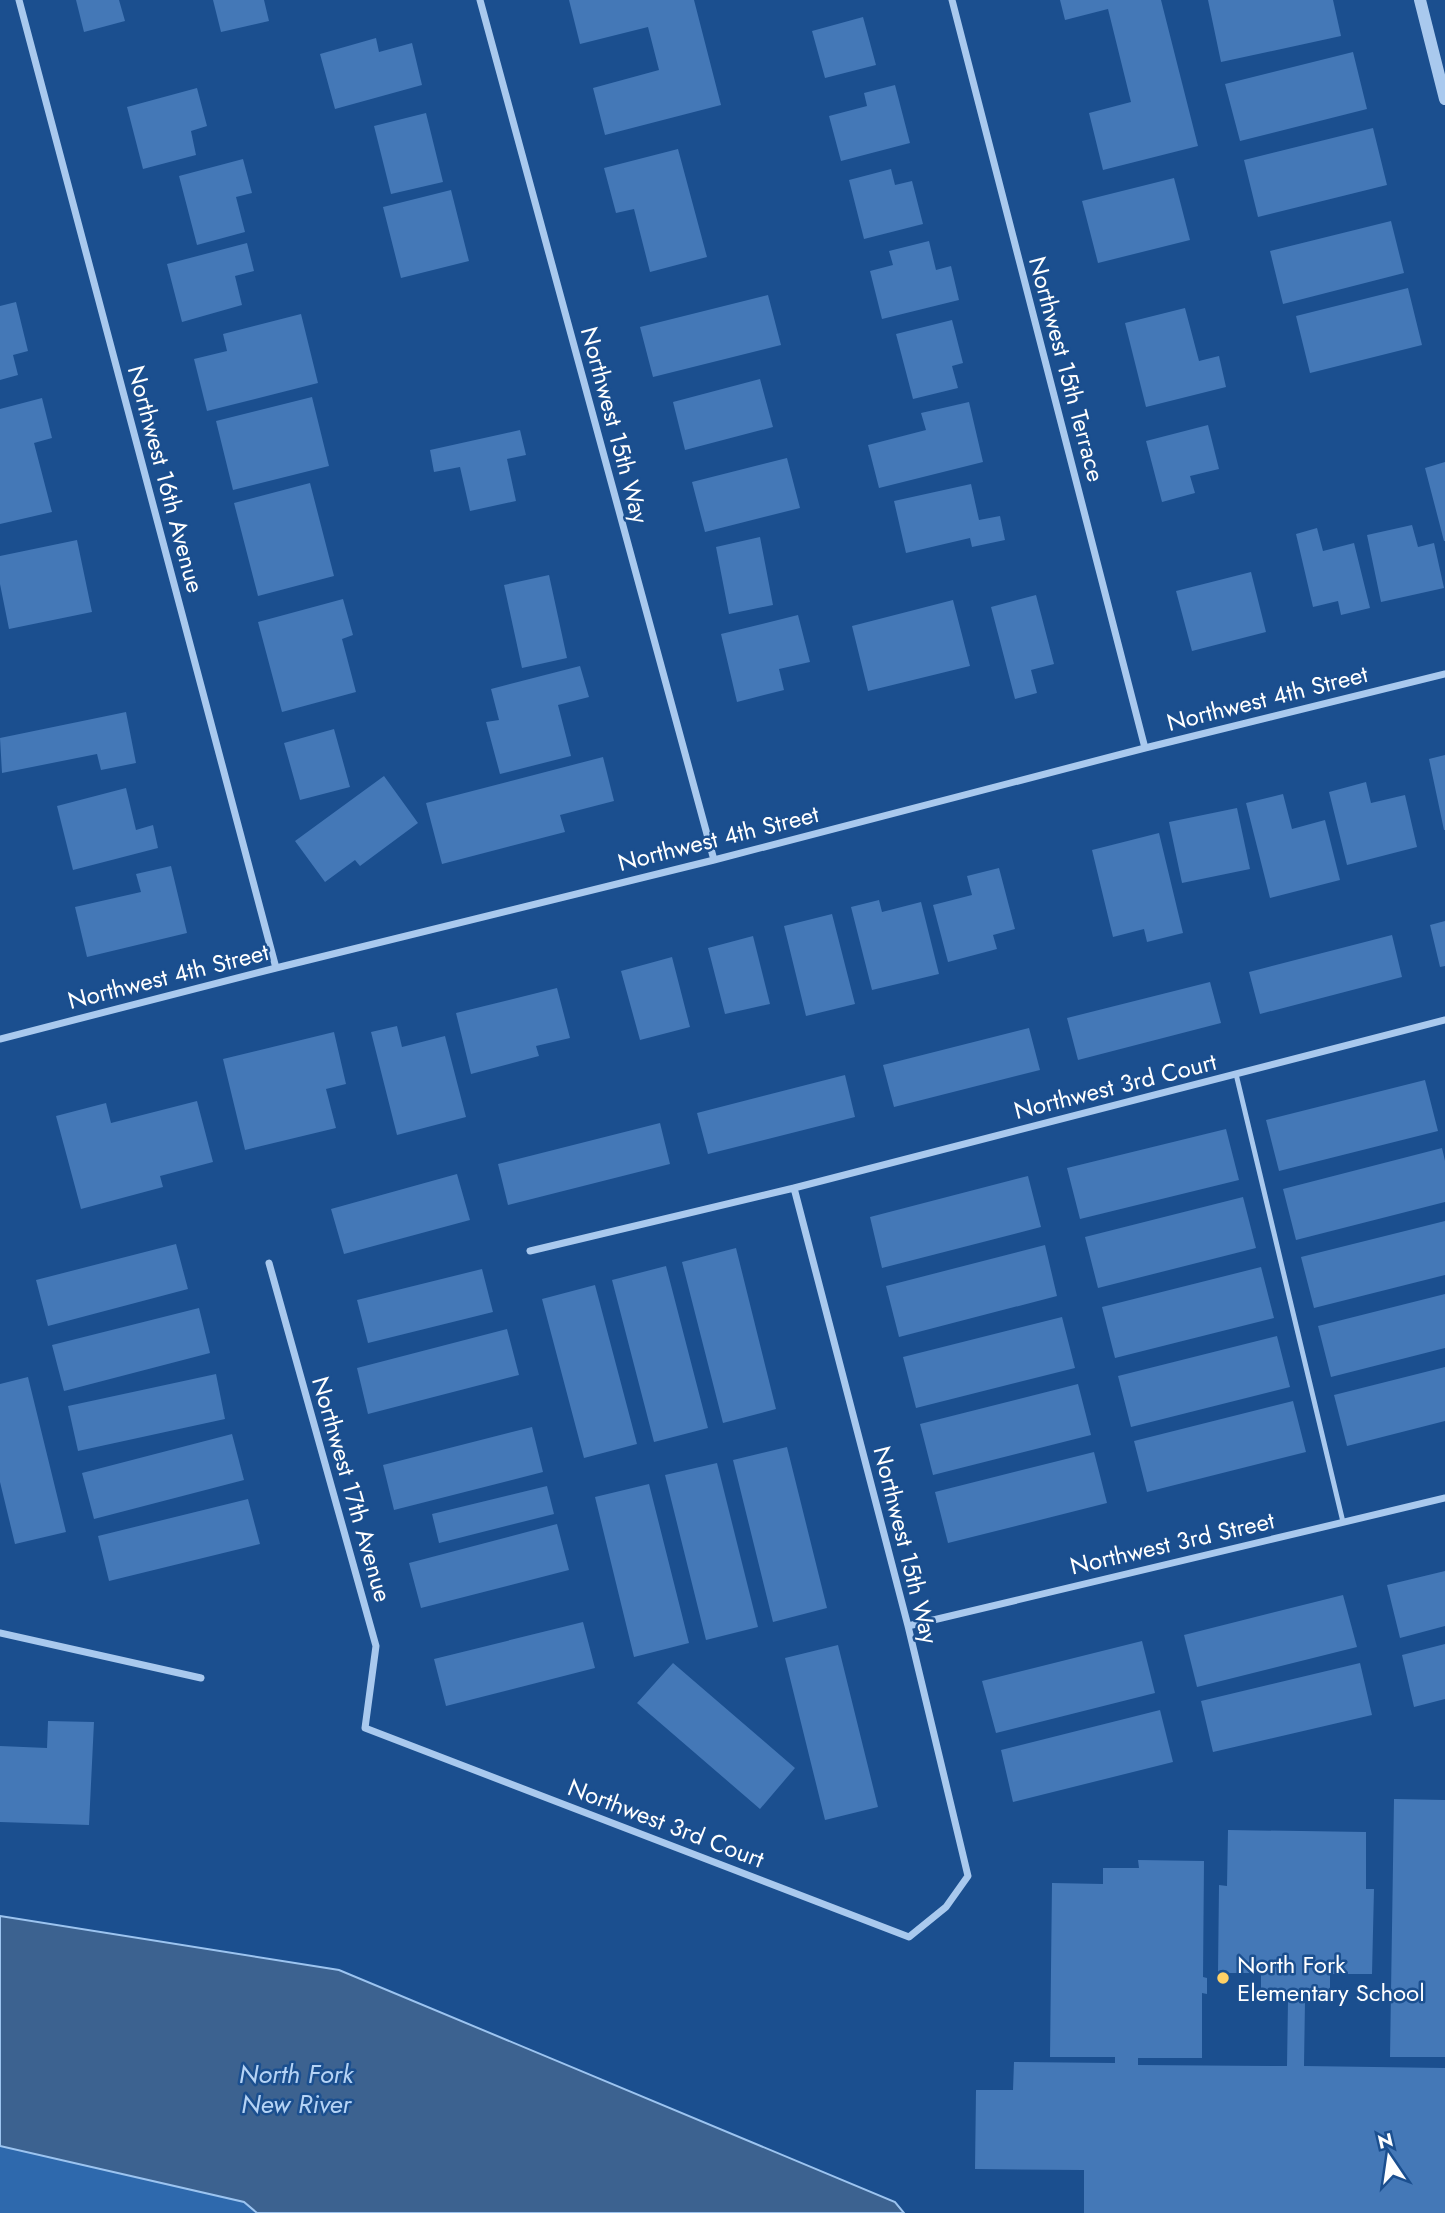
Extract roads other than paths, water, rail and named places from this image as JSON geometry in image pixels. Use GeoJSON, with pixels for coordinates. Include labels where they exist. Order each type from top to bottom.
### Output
{"type":"FeatureCollection","features":[{"type":"Feature","properties":{"kind":"street","name":"Northwest 16th Avenue"},"geometry":{"type":"LineString","coordinates":[[19,0],[276,968]]}},
{"type":"Feature","properties":{"kind":"street","name":"Northwest 15th Way"},"geometry":{"type":"LineString","coordinates":[[480,0],[714,860]]}},
{"type":"Feature","properties":{"kind":"street","name":"Northwest 15th Terrace"},"geometry":{"type":"LineString","coordinates":[[952,0],[1145,748]]}},
{"type":"Feature","properties":{"kind":"street"},"geometry":{"type":"LineString","coordinates":[[1420,0],[1445,99]]}},
{"type":"Feature","properties":{"kind":"street","name":"Northwest 4th Street"},"geometry":{"type":"LineString","coordinates":[[0,1039],[1445,674]]}},
{"type":"Feature","properties":{"kind":"street","name":"Northwest 3rd Court"},"geometry":{"type":"LineString","coordinates":[[530,1251],[794,1188],[1445,1020]]}},
{"type":"Feature","properties":{"kind":"street","name":"Northwest 15th Way"},"geometry":{"type":"LineString","coordinates":[[794,1188],[908,1626],[968,1877],[946,1906]]}},
{"type":"Feature","properties":{"kind":"street","name":"Northwest 17th Avenue"},"geometry":{"type":"LineString","coordinates":[[269,1263],[376,1646],[365,1728]]}},
{"type":"Feature","properties":{"kind":"street","name":"Northwest 3rd Street"},"geometry":{"type":"LineString","coordinates":[[908,1626],[1445,1498]]}},
{"type":"Feature","properties":{"kind":"street"},"geometry":{"type":"LineString","coordinates":[[0,1633],[201,1678]]}},
{"type":"Feature","properties":{"kind":"street","name":"Northwest 3rd Court"},"geometry":{"type":"LineString","coordinates":[[365,1728],[909,1937],[946,1906]]}},
{"type":"Feature","properties":{"kind":"lane"},"geometry":{"type":"LineString","coordinates":[[1237,1074],[1343,1522]]}},
{"type":"Feature","properties":{"kind":"water","name":"North Fork New River"},"geometry":{"type":"Polygon","coordinates":[[[0,1916],[339,1970],[895,2202],[904,2213],[257,2213],[244,2202],[0,2146],[0,1916]]]}},
{"type":"Feature","properties":{"kind":"place","name":"North Fork Elementary School"},"geometry":{"type":"Point","coordinates":[1223,1978]}}]}
